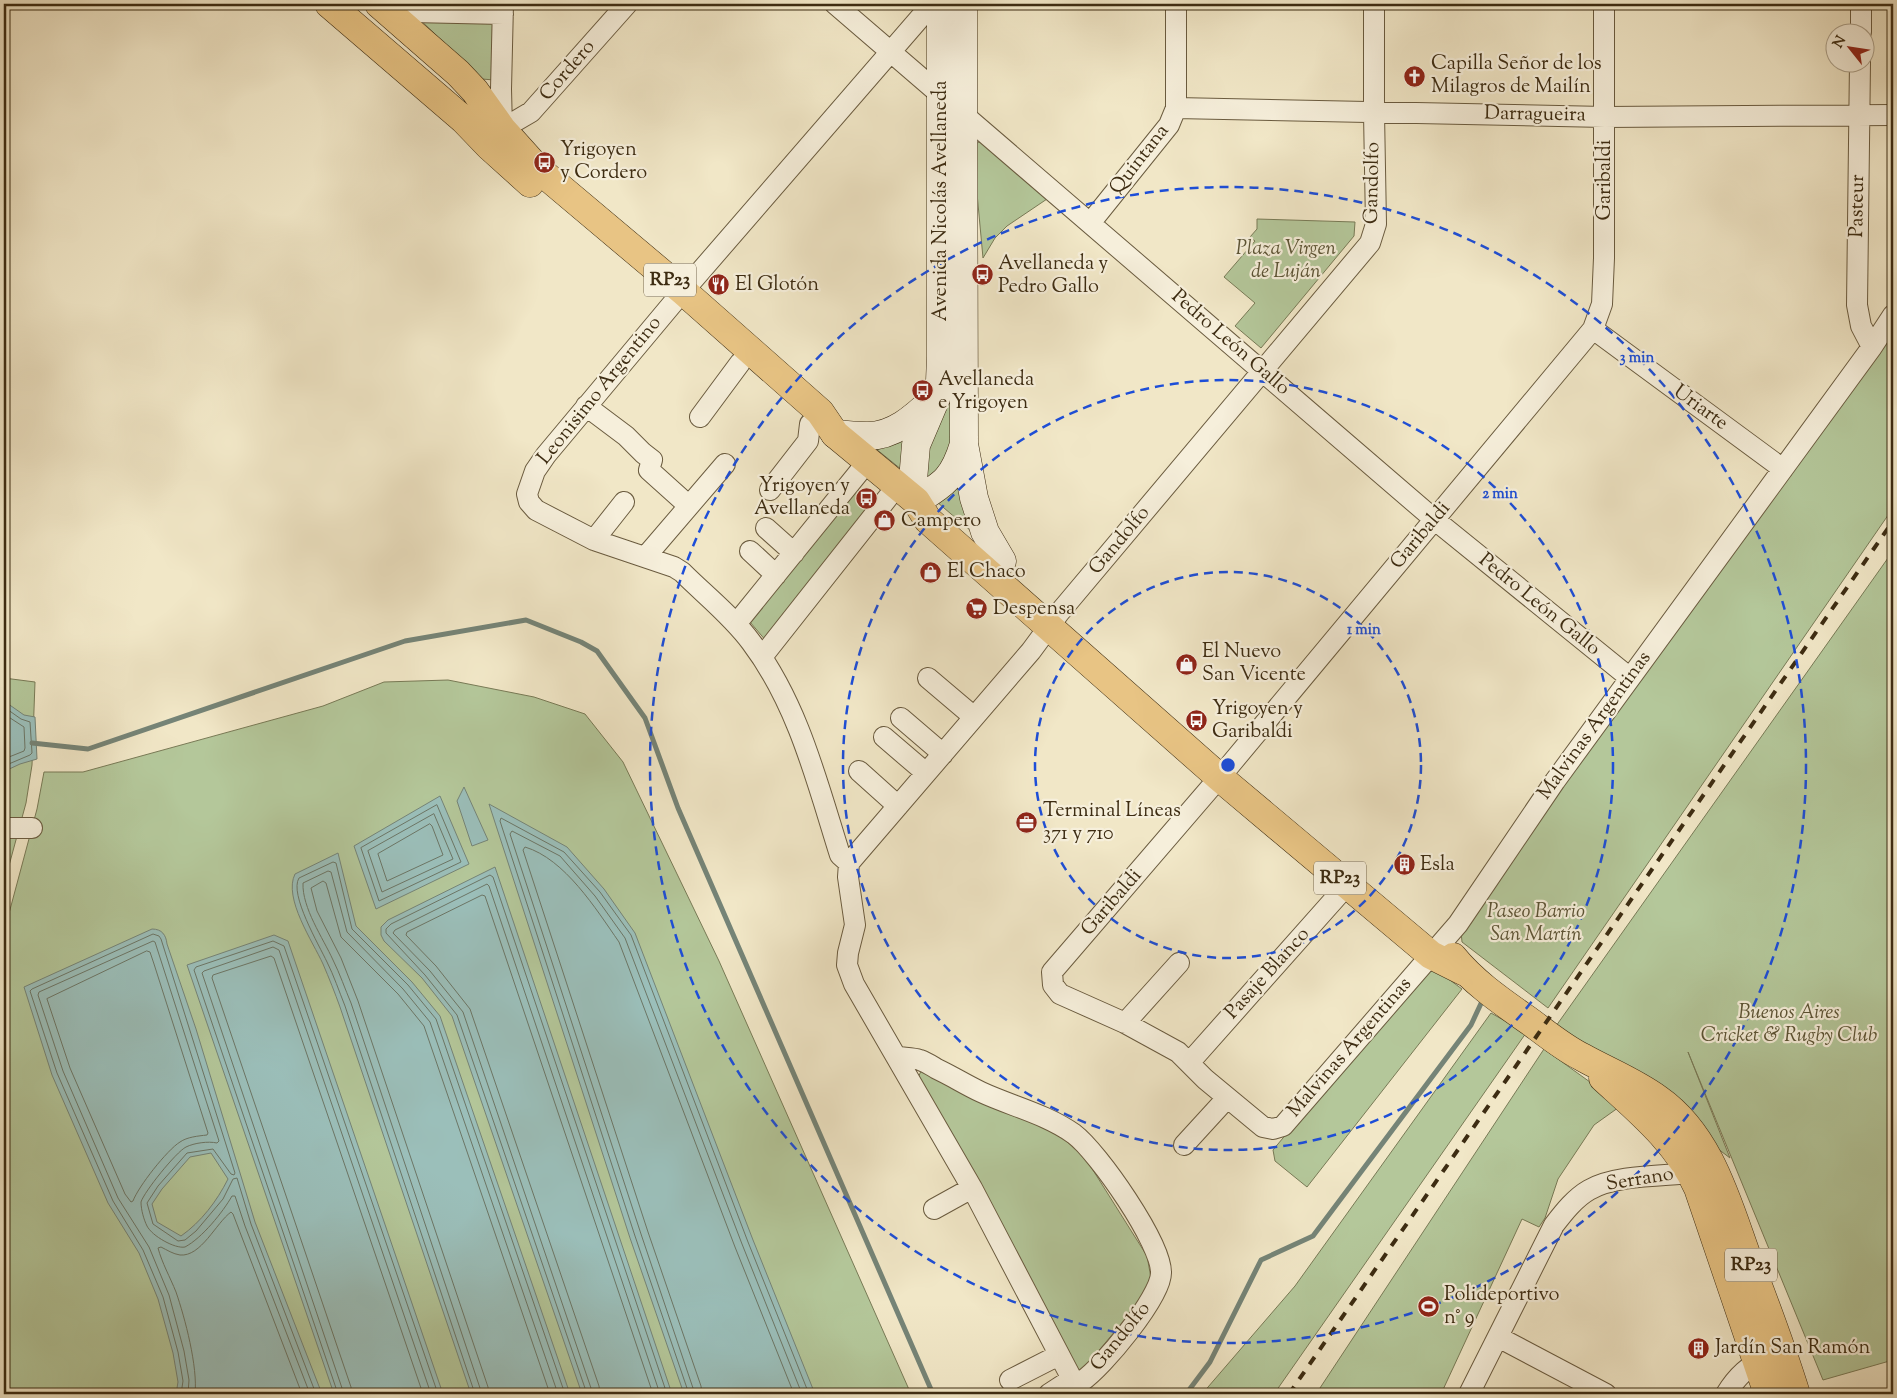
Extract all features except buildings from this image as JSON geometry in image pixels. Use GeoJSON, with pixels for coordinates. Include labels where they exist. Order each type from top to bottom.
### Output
{"type":"FeatureCollection","features":[{"type":"Feature","properties":{"kind":"main road","name":"RP23"},"geometry":{"type":"LineString","coordinates":[[329,4],[464,120],[496,137]]}},
{"type":"Feature","properties":{"kind":"main road","name":"RP23"},"geometry":{"type":"LineString","coordinates":[[379,4],[458,73],[475,91],[496,137],[518,173],[678,297],[820,412],[823,429]]}},
{"type":"Feature","properties":{"kind":"main road","name":"Avenida Nicolás Avellaneda"},"geometry":{"type":"LineString","coordinates":[[907,494],[913,480],[916,445],[936,398],[940,381],[941,4]]}},
{"type":"Feature","properties":{"kind":"main road","name":"Avenida Nicolás Avellaneda"},"geometry":{"type":"LineString","coordinates":[[964,4],[964,444],[974,498],[985,532],[1002,561]]}},
{"type":"Feature","properties":{"kind":"main road","name":"RP23"},"geometry":{"type":"LineString","coordinates":[[678,297],[740,363],[823,429],[868,461],[907,494],[928,520],[1054,620],[1225,771],[1348,884],[1436,949]]}},
{"type":"Feature","properties":{"kind":"main road"},"geometry":{"type":"LineString","coordinates":[[823,429],[868,436],[890,431],[913,418],[936,398]]}},
{"type":"Feature","properties":{"kind":"main road","name":"Avenida Nicolás Avellaneda"},"geometry":{"type":"LineString","coordinates":[[907,494],[940,485],[954,472],[964,444]]}},
{"type":"Feature","properties":{"kind":"main road","name":"RP23"},"geometry":{"type":"LineString","coordinates":[[907,494],[938,508],[1002,561],[1054,620]]}},
{"type":"Feature","properties":{"kind":"main road","name":"RP23"},"geometry":{"type":"LineString","coordinates":[[1225,771],[1436,949],[1497,997],[1580,1057],[1664,1136],[1691,1172],[1698,1188],[1768,1394]]}},
{"type":"Feature","properties":{"kind":"main road","name":"RP23"},"geometry":{"type":"LineString","coordinates":[[1580,1057],[1615,1073],[1659,1099],[1681,1118],[1703,1148],[1718,1179],[1783,1351],[1796,1394]]}},
{"type":"Feature","properties":{"kind":"street"},"geometry":{"type":"LineString","coordinates":[[403,4],[412,12],[503,9],[501,90],[496,137]]}},
{"type":"Feature","properties":{"kind":"street","name":"Cordero"},"geometry":{"type":"LineString","coordinates":[[496,137],[531,112],[627,4]]}},
{"type":"Feature","properties":{"kind":"street","name":"Pedro León Gallo"},"geometry":{"type":"LineString","coordinates":[[835,4],[964,116],[1091,222],[1624,686]]}},
{"type":"Feature","properties":{"kind":"street","name":"Leonisimo Argentino"},"geometry":{"type":"LineString","coordinates":[[849,863],[840,854],[790,707],[762,657],[736,624],[682,572],[674,567],[594,540],[536,510],[527,494],[535,471],[546,454],[678,297],[932,4]]}},
{"type":"Feature","properties":{"kind":"street","name":"Quintana"},"geometry":{"type":"LineString","coordinates":[[1091,222],[1169,125],[1176,108],[1176,4]]}},
{"type":"Feature","properties":{"kind":"street","name":"Gandolfo"},"geometry":{"type":"LineString","coordinates":[[898,1057],[921,1060],[980,1092],[1056,1124],[1074,1135],[1089,1148],[1124,1194],[1156,1252],[1161,1274],[1159,1285],[1153,1298],[1116,1348],[1090,1376],[1082,1381],[1072,1379],[972,1188],[898,1057],[854,984],[847,965],[854,925],[848,877],[849,863],[1031,651],[1054,620],[1370,243],[1376,224],[1374,4]]}},
{"type":"Feature","properties":{"kind":"street","name":"Garibaldi"},"geometry":{"type":"LineString","coordinates":[[1125,1023],[1060,994],[1053,985],[1052,972],[1225,771],[1593,329],[1602,304],[1604,258],[1604,4]]}},
{"type":"Feature","properties":{"kind":"street"},"geometry":{"type":"LineString","coordinates":[[1861,4],[1861,22]]}},
{"type":"Feature","properties":{"kind":"street","name":"Pasteur"},"geometry":{"type":"LineString","coordinates":[[1860,72],[1857,305],[1861,326],[1872,347]]}},
{"type":"Feature","properties":{"kind":"street","name":"Darragueira"},"geometry":{"type":"LineString","coordinates":[[1176,108],[1605,116],[1893,115]]}},
{"type":"Feature","properties":{"kind":"street","name":"Malvinas Argentinas"},"geometry":{"type":"LineString","coordinates":[[1227,1098],[1263,1127],[1273,1129],[1283,1126],[1458,924],[1555,781],[1872,347],[1893,315]]}},
{"type":"Feature","properties":{"kind":"street","name":"Uriarte"},"geometry":{"type":"LineString","coordinates":[[1593,329],[1783,469]]}},
{"type":"Feature","properties":{"kind":"street"},"geometry":{"type":"LineString","coordinates":[[700,416],[740,363]]}},
{"type":"Feature","properties":{"kind":"street"},"geometry":{"type":"LineString","coordinates":[[586,406],[626,436],[652,460],[648,470],[689,506]]}},
{"type":"Feature","properties":{"kind":"street"},"geometry":{"type":"LineString","coordinates":[[770,490],[808,441],[823,429]]}},
{"type":"Feature","properties":{"kind":"street"},"geometry":{"type":"LineString","coordinates":[[736,624],[868,461]]}},
{"type":"Feature","properties":{"kind":"street"},"geometry":{"type":"LineString","coordinates":[[647,555],[725,464]]}},
{"type":"Feature","properties":{"kind":"street"},"geometry":{"type":"LineString","coordinates":[[762,657],[907,494]]}},
{"type":"Feature","properties":{"kind":"street"},"geometry":{"type":"LineString","coordinates":[[594,540],[624,502]]}},
{"type":"Feature","properties":{"kind":"street"},"geometry":{"type":"LineString","coordinates":[[766,528],[794,553]]}},
{"type":"Feature","properties":{"kind":"street"},"geometry":{"type":"LineString","coordinates":[[750,551],[776,575]]}},
{"type":"Feature","properties":{"kind":"street"},"geometry":{"type":"LineString","coordinates":[[928,678],[974,717]]}},
{"type":"Feature","properties":{"kind":"street"},"geometry":{"type":"LineString","coordinates":[[901,718],[943,754]]}},
{"type":"Feature","properties":{"kind":"street"},"geometry":{"type":"LineString","coordinates":[[884,737],[926,773]]}},
{"type":"Feature","properties":{"kind":"street"},"geometry":{"type":"LineString","coordinates":[[859,771],[898,806]]}},
{"type":"Feature","properties":{"kind":"street"},"geometry":{"type":"LineString","coordinates":[[4,828],[32,828]]}},
{"type":"Feature","properties":{"kind":"street","name":"Pasaje Blanco"},"geometry":{"type":"LineString","coordinates":[[1189,1063],[1348,884]]}},
{"type":"Feature","properties":{"kind":"street"},"geometry":{"type":"LineString","coordinates":[[1179,963],[1125,1023],[1178,1052],[1227,1098],[1184,1145]]}},
{"type":"Feature","properties":{"kind":"street","name":"Serrano"},"geometry":{"type":"LineString","coordinates":[[1469,1394],[1554,1225],[1572,1203],[1589,1190],[1608,1181],[1691,1172]]}},
{"type":"Feature","properties":{"kind":"street"},"geometry":{"type":"LineString","coordinates":[[934,1209],[972,1188]]}},
{"type":"Feature","properties":{"kind":"street"},"geometry":{"type":"LineString","coordinates":[[1498,1337],[1606,1394]]}},
{"type":"Feature","properties":{"kind":"street"},"geometry":{"type":"LineString","coordinates":[[1726,1394],[1746,1368],[1783,1351]]}},
{"type":"Feature","properties":{"kind":"street"},"geometry":{"type":"LineString","coordinates":[[1010,1380],[1059,1355]]}},
{"type":"Feature","properties":{"kind":"street"},"geometry":{"type":"LineString","coordinates":[[1049,1394],[1072,1379]]}},
{"type":"Feature","properties":{"kind":"green space"},"geometry":{"type":"Polygon","coordinates":[[[412,12],[503,14],[494,80],[482,79],[412,12]]]}},
{"type":"Feature","properties":{"kind":"green space"},"geometry":{"type":"Polygon","coordinates":[[[979,142],[984,143],[1047,199],[1007,226],[995,238],[983,258],[973,150],[974,145],[979,142]]]}},
{"type":"Feature","properties":{"kind":"green space","name":"Plaza Virgen de Luján"},"geometry":{"type":"Polygon","coordinates":[[[1257,219],[1355,222],[1354,236],[1261,348],[1235,326],[1255,303],[1224,277],[1255,241],[1250,237],[1257,229],[1257,219]]]}},
{"type":"Feature","properties":{"kind":"green space","name":"Paseo Barrio San Martín"},"geometry":{"type":"Polygon","coordinates":[[[1893,321],[1893,508],[1548,1008],[1462,942],[1461,931],[1893,321]]]}},
{"type":"Feature","properties":{"kind":"green space"},"geometry":{"type":"Polygon","coordinates":[[[948,392],[955,405],[948,464],[922,486],[921,463],[948,392]]]}},
{"type":"Feature","properties":{"kind":"green space"},"geometry":{"type":"Polygon","coordinates":[[[913,435],[907,474],[870,444],[913,435]]]}},
{"type":"Feature","properties":{"kind":"green space"},"geometry":{"type":"Polygon","coordinates":[[[961,473],[978,537],[937,502],[961,473]]]}},
{"type":"Feature","properties":{"kind":"green space"},"geometry":{"type":"Polygon","coordinates":[[[854,489],[861,491],[874,501],[767,642],[750,622],[854,489]]]}},
{"type":"Feature","properties":{"kind":"green space","name":"Buenos Aires Cricket & Rugby Club"},"geometry":{"type":"Polygon","coordinates":[[[1893,551],[1893,1360],[1823,1380],[1688,1052],[1730,1158],[1556,1026],[1893,551]]]}},
{"type":"Feature","properties":{"kind":"green space"},"geometry":{"type":"Polygon","coordinates":[[[4,678],[35,682],[32,765],[26,803],[4,884],[4,678]]]}},
{"type":"Feature","properties":{"kind":"green space"},"geometry":{"type":"Polygon","coordinates":[[[448,680],[534,697],[585,714],[623,762],[719,961],[911,1394],[13,1394],[4,1385],[4,932],[37,809],[44,772],[83,772],[323,706],[384,682],[448,680]]]}},
{"type":"Feature","properties":{"kind":"green space"},"geometry":{"type":"Polygon","coordinates":[[[1435,969],[1462,989],[1307,1187],[1275,1161],[1273,1150],[1414,980],[1435,969]]]}},
{"type":"Feature","properties":{"kind":"green space"},"geometry":{"type":"Polygon","coordinates":[[[1491,1013],[1526,1033],[1274,1394],[1202,1394],[1295,1286],[1491,1013]]]}},
{"type":"Feature","properties":{"kind":"green space","name":"Polideportivo n° 9"},"geometry":{"type":"Polygon","coordinates":[[[1544,1049],[1622,1105],[1594,1125],[1558,1179],[1545,1218],[1539,1227],[1522,1219],[1441,1394],[1316,1394],[1544,1049]]]}},
{"type":"Feature","properties":{"kind":"green space"},"geometry":{"type":"Polygon","coordinates":[[[921,1071],[1054,1130],[1086,1159],[1147,1256],[1151,1278],[1139,1302],[1082,1371],[1076,1371],[918,1078],[921,1071]]]}},
{"type":"Feature","properties":{"kind":"water"},"geometry":{"type":"Polygon","coordinates":[[[4,701],[24,715],[35,717],[37,759],[5,771],[4,701]]]}},
{"type":"Feature","properties":{"kind":"water"},"geometry":{"type":"Polygon","coordinates":[[[464,787],[488,840],[472,846],[457,801],[464,787]]]}},
{"type":"Feature","properties":{"kind":"water"},"geometry":{"type":"Polygon","coordinates":[[[440,796],[469,864],[376,909],[354,846],[440,796]]]}},
{"type":"Feature","properties":{"kind":"water"},"geometry":{"type":"Polygon","coordinates":[[[489,804],[567,847],[604,889],[635,933],[753,1240],[815,1394],[684,1394],[630,1238],[489,804]]]}},
{"type":"Feature","properties":{"kind":"water"},"geometry":{"type":"Polygon","coordinates":[[[338,853],[356,926],[412,982],[440,1016],[570,1394],[471,1394],[340,1007],[323,964],[301,920],[293,895],[292,884],[295,874],[338,853]]]}},
{"type":"Feature","properties":{"kind":"water"},"geometry":{"type":"Polygon","coordinates":[[[495,867],[672,1394],[582,1394],[452,1016],[422,978],[384,941],[381,935],[381,927],[388,920],[495,867]]]}},
{"type":"Feature","properties":{"kind":"water"},"geometry":{"type":"Polygon","coordinates":[[[152,929],[163,933],[196,1029],[255,1222],[322,1394],[176,1394],[178,1382],[173,1353],[158,1299],[139,1253],[108,1203],[52,1075],[24,987],[152,929]],[[211,1153],[190,1157],[162,1189],[152,1204],[157,1222],[181,1236],[208,1210],[228,1179],[211,1153]]]}},
{"type":"Feature","properties":{"kind":"water"},"geometry":{"type":"Polygon","coordinates":[[[274,935],[288,941],[443,1394],[334,1394],[187,965],[274,935]]]}},
{"type":"Feature","properties":{"kind":"waterway"},"geometry":{"type":"LineString","coordinates":[[32,743],[88,749],[405,641],[526,620],[581,642],[597,651],[645,718],[678,808],[933,1394]]}},
{"type":"Feature","properties":{"kind":"waterway"},"geometry":{"type":"LineString","coordinates":[[1186,1394],[1210,1362],[1261,1260],[1313,1236],[1471,1025],[1484,997]]}},
{"type":"Feature","properties":{"kind":"railway"},"geometry":{"type":"LineString","coordinates":[[1289,1394],[1893,521]]}},
{"type":"Feature","properties":{"kind":"place","name":"Capilla Señor de los Milagros de Mailín"},"geometry":{"type":"Point","coordinates":[1415,76]}},
{"type":"Feature","properties":{"kind":"place","name":"Yrigoyen y Cordero"},"geometry":{"type":"Point","coordinates":[544,162]}},
{"type":"Feature","properties":{"kind":"place","name":"Avellaneda y Pedro Gallo"},"geometry":{"type":"Point","coordinates":[982,275]}},
{"type":"Feature","properties":{"kind":"place","name":"El Glotón"},"geometry":{"type":"Point","coordinates":[719,285]}},
{"type":"Feature","properties":{"kind":"place","name":"Avellaneda e Yrigoyen"},"geometry":{"type":"Point","coordinates":[922,391]}},
{"type":"Feature","properties":{"kind":"place","name":"Yrigoyen y Avellaneda"},"geometry":{"type":"Point","coordinates":[866,498]}},
{"type":"Feature","properties":{"kind":"place","name":"Campero"},"geometry":{"type":"Point","coordinates":[885,521]}},
{"type":"Feature","properties":{"kind":"place","name":"El Chaco"},"geometry":{"type":"Point","coordinates":[931,572]}},
{"type":"Feature","properties":{"kind":"place","name":"Despensa"},"geometry":{"type":"Point","coordinates":[977,609]}},
{"type":"Feature","properties":{"kind":"place","name":"El Nuevo San Vicente"},"geometry":{"type":"Point","coordinates":[1186,664]}},
{"type":"Feature","properties":{"kind":"place","name":"Yrigoyen y Garibaldi"},"geometry":{"type":"Point","coordinates":[1196,721]}},
{"type":"Feature","properties":{"kind":"place","name":"Terminal Líneas 371 y 710"},"geometry":{"type":"Point","coordinates":[1027,823]}},
{"type":"Feature","properties":{"kind":"place","name":"Esla"},"geometry":{"type":"Point","coordinates":[1404,865]}},
{"type":"Feature","properties":{"kind":"place","name":"Polideportivo n° 9"},"geometry":{"type":"Point","coordinates":[1428,1307]}},
{"type":"Feature","properties":{"kind":"place","name":"Jardín San Ramón"},"geometry":{"type":"Point","coordinates":[1699,1348]}}]}
